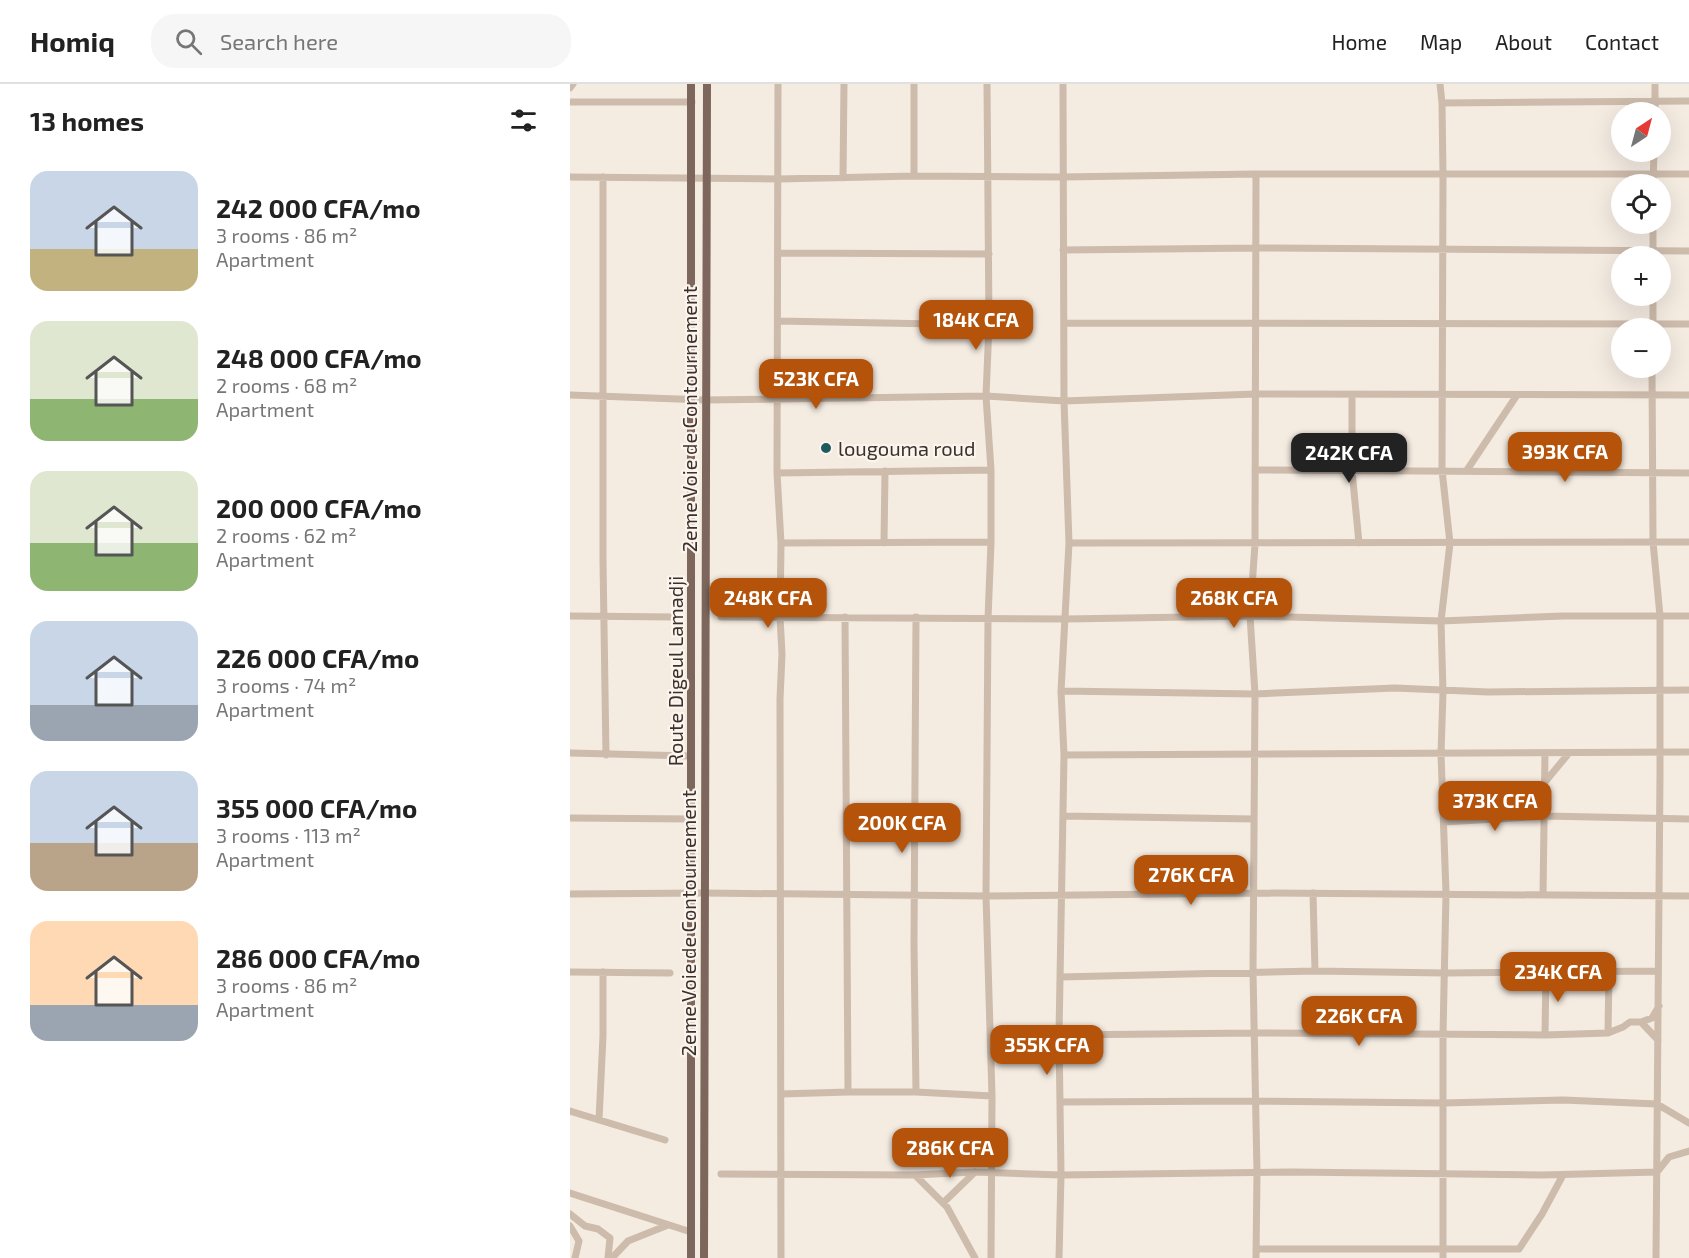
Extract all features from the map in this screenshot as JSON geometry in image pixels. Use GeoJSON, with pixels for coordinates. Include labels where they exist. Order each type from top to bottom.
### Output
{"type":"FeatureCollection","features":[{"type":"Feature","properties":{"kind":"main road","name":"Route Digeul Lamadji"},"geometry":{"type":"LineString","coordinates":[[691,84],[691,1258]]}},
{"type":"Feature","properties":{"kind":"main road","name":"2eme Voie de Contournement"},"geometry":{"type":"LineString","coordinates":[[704,1258],[707,84]]}},
{"type":"Feature","properties":{"kind":"street"},"geometry":{"type":"LineString","coordinates":[[570,88],[573,84]]}},
{"type":"Feature","properties":{"kind":"street"},"geometry":{"type":"LineString","coordinates":[[778,84],[777,472],[781,543],[782,654],[780,699],[781,1258]]}},
{"type":"Feature","properties":{"kind":"street"},"geometry":{"type":"LineString","coordinates":[[843,177],[844,84]]}},
{"type":"Feature","properties":{"kind":"street"},"geometry":{"type":"LineString","coordinates":[[914,84],[914,176]]}},
{"type":"Feature","properties":{"kind":"street"},"geometry":{"type":"LineString","coordinates":[[987,84],[989,325],[986,396],[991,470],[991,542],[988,619],[986,896],[992,1096],[991,1258]]}},
{"type":"Feature","properties":{"kind":"street"},"geometry":{"type":"LineString","coordinates":[[1059,1258],[1061,1175],[1059,1035],[1064,755],[1061,691],[1069,543],[1064,401],[1063,84]]}},
{"type":"Feature","properties":{"kind":"street"},"geometry":{"type":"LineString","coordinates":[[1440,84],[1443,175],[1442,470],[1450,543],[1441,621],[1443,692],[1441,754],[1446,893],[1443,1035],[1443,1258]]}},
{"type":"Feature","properties":{"kind":"street"},"geometry":{"type":"LineString","coordinates":[[1655,84],[1655,100]]}},
{"type":"Feature","properties":{"kind":"street"},"geometry":{"type":"LineString","coordinates":[[1442,104],[1689,100]]}},
{"type":"Feature","properties":{"kind":"street"},"geometry":{"type":"LineString","coordinates":[[570,102],[692,102]]}},
{"type":"Feature","properties":{"kind":"street"},"geometry":{"type":"LineString","coordinates":[[1653,174],[1654,162]]}},
{"type":"Feature","properties":{"kind":"street"},"geometry":{"type":"LineString","coordinates":[[1256,174],[1255,544],[1250,616],[1255,694],[1253,972],[1257,1172],[1256,1258]]}},
{"type":"Feature","properties":{"kind":"street"},"geometry":{"type":"LineString","coordinates":[[570,177],[706,180],[914,176],[1611,174]]}},
{"type":"Feature","properties":{"kind":"street"},"geometry":{"type":"LineString","coordinates":[[1671,174],[1689,174]]}},
{"type":"Feature","properties":{"kind":"street"},"geometry":{"type":"LineString","coordinates":[[603,177],[606,755]]}},
{"type":"Feature","properties":{"kind":"street"},"geometry":{"type":"LineString","coordinates":[[1063,250],[1442,249],[1611,253]]}},
{"type":"Feature","properties":{"kind":"street"},"geometry":{"type":"LineString","coordinates":[[1671,252],[1689,251]]}},
{"type":"Feature","properties":{"kind":"street"},"geometry":{"type":"LineString","coordinates":[[778,253],[989,254]]}},
{"type":"Feature","properties":{"kind":"street"},"geometry":{"type":"LineString","coordinates":[[778,321],[989,325]]}},
{"type":"Feature","properties":{"kind":"street"},"geometry":{"type":"LineString","coordinates":[[1064,323],[1611,326]]}},
{"type":"Feature","properties":{"kind":"street"},"geometry":{"type":"LineString","coordinates":[[1671,325],[1689,324]]}},
{"type":"Feature","properties":{"kind":"street"},"geometry":{"type":"LineString","coordinates":[[1652,378],[1653,542],[1660,616],[1661,690],[1658,752],[1659,1041],[1656,1258]]}},
{"type":"Feature","properties":{"kind":"street"},"geometry":{"type":"LineString","coordinates":[[570,395],[705,400],[986,396],[1064,401],[1256,394],[1689,395]]}},
{"type":"Feature","properties":{"kind":"street"},"geometry":{"type":"LineString","coordinates":[[1352,394],[1352,471],[1359,543]]}},
{"type":"Feature","properties":{"kind":"street"},"geometry":{"type":"LineString","coordinates":[[1467,470],[1517,394]]}},
{"type":"Feature","properties":{"kind":"street"},"geometry":{"type":"LineString","coordinates":[[777,472],[991,470]]}},
{"type":"Feature","properties":{"kind":"street"},"geometry":{"type":"LineString","coordinates":[[1255,470],[1689,473]]}},
{"type":"Feature","properties":{"kind":"street"},"geometry":{"type":"LineString","coordinates":[[884,543],[885,471]]}},
{"type":"Feature","properties":{"kind":"street"},"geometry":{"type":"LineString","coordinates":[[781,543],[991,542]]}},
{"type":"Feature","properties":{"kind":"street"},"geometry":{"type":"LineString","coordinates":[[1069,543],[1689,542]]}},
{"type":"Feature","properties":{"kind":"street"},"geometry":{"type":"LineString","coordinates":[[570,616],[675,617]]}},
{"type":"Feature","properties":{"kind":"street"},"geometry":{"type":"LineString","coordinates":[[722,617],[1066,619],[1250,616],[1441,621],[1563,616],[1689,616]]}},
{"type":"Feature","properties":{"kind":"street"},"geometry":{"type":"LineString","coordinates":[[846,617],[848,1092]]}},
{"type":"Feature","properties":{"kind":"street"},"geometry":{"type":"LineString","coordinates":[[916,617],[914,895],[916,1092]]}},
{"type":"Feature","properties":{"kind":"street"},"geometry":{"type":"LineString","coordinates":[[1061,691],[1255,694],[1395,688],[1443,692],[1689,690]]}},
{"type":"Feature","properties":{"kind":"street"},"geometry":{"type":"LineString","coordinates":[[1064,755],[1689,752]]}},
{"type":"Feature","properties":{"kind":"street"},"geometry":{"type":"LineString","coordinates":[[570,753],[692,756]]}},
{"type":"Feature","properties":{"kind":"street"},"geometry":{"type":"LineString","coordinates":[[1543,895],[1545,753]]}},
{"type":"Feature","properties":{"kind":"street"},"geometry":{"type":"LineString","coordinates":[[1545,782],[1569,753]]}},
{"type":"Feature","properties":{"kind":"street"},"geometry":{"type":"LineString","coordinates":[[1063,816],[1254,819]]}},
{"type":"Feature","properties":{"kind":"street"},"geometry":{"type":"LineString","coordinates":[[1444,822],[1545,816],[1689,819]]}},
{"type":"Feature","properties":{"kind":"street"},"geometry":{"type":"LineString","coordinates":[[570,818],[692,819]]}},
{"type":"Feature","properties":{"kind":"street"},"geometry":{"type":"LineString","coordinates":[[1313,893],[1315,971]]}},
{"type":"Feature","properties":{"kind":"street"},"geometry":{"type":"LineString","coordinates":[[570,894],[986,896],[1446,893],[1689,896]]}},
{"type":"Feature","properties":{"kind":"street"},"geometry":{"type":"LineString","coordinates":[[1060,977],[1315,971],[1444,973],[1658,971]]}},
{"type":"Feature","properties":{"kind":"street"},"geometry":{"type":"LineString","coordinates":[[1545,1035],[1546,971]]}},
{"type":"Feature","properties":{"kind":"street"},"geometry":{"type":"LineString","coordinates":[[570,972],[670,973]]}},
{"type":"Feature","properties":{"kind":"street"},"geometry":{"type":"LineString","coordinates":[[599,1120],[603,972]]}},
{"type":"Feature","properties":{"kind":"street"},"geometry":{"type":"LineString","coordinates":[[1608,1033],[1609,972]]}},
{"type":"Feature","properties":{"kind":"street"},"geometry":{"type":"LineString","coordinates":[[1059,1035],[1608,1033],[1630,1022],[1641,1022],[1652,1018],[1659,1006]]}},
{"type":"Feature","properties":{"kind":"street"},"geometry":{"type":"LineString","coordinates":[[1641,1022],[1659,1041]]}},
{"type":"Feature","properties":{"kind":"street"},"geometry":{"type":"LineString","coordinates":[[781,1094],[916,1092],[992,1096]]}},
{"type":"Feature","properties":{"kind":"street"},"geometry":{"type":"LineString","coordinates":[[1060,1102],[1443,1103],[1563,1100],[1657,1104],[1689,1123]]}},
{"type":"Feature","properties":{"kind":"street"},"geometry":{"type":"LineString","coordinates":[[570,1111],[665,1140]]}},
{"type":"Feature","properties":{"kind":"street"},"geometry":{"type":"LineString","coordinates":[[721,1174],[915,1175],[991,1172],[1061,1175],[1257,1172],[1563,1175],[1657,1172],[1669,1157],[1689,1151]]}},
{"type":"Feature","properties":{"kind":"street"},"geometry":{"type":"LineString","coordinates":[[944,1203],[975,1172]]}},
{"type":"Feature","properties":{"kind":"street"},"geometry":{"type":"LineString","coordinates":[[915,1175],[944,1203],[975,1258]]}},
{"type":"Feature","properties":{"kind":"street"},"geometry":{"type":"LineString","coordinates":[[1256,1249],[1519,1249],[1542,1214],[1563,1175]]}},
{"type":"Feature","properties":{"kind":"street"},"geometry":{"type":"LineString","coordinates":[[570,1193],[692,1232]]}},
{"type":"Feature","properties":{"kind":"street"},"geometry":{"type":"LineString","coordinates":[[570,1214],[585,1226],[598,1229],[610,1238],[610,1258]]}},
{"type":"Feature","properties":{"kind":"street"},"geometry":{"type":"LineString","coordinates":[[610,1258],[628,1241],[669,1225]]}},
{"type":"Feature","properties":{"kind":"street"},"geometry":{"type":"LineString","coordinates":[[570,1226],[579,1241],[575,1258]]}},
{"type":"Feature","properties":{"kind":"place","name":"lougouma roud"},"geometry":{"type":"Point","coordinates":[826,448]}}]}
